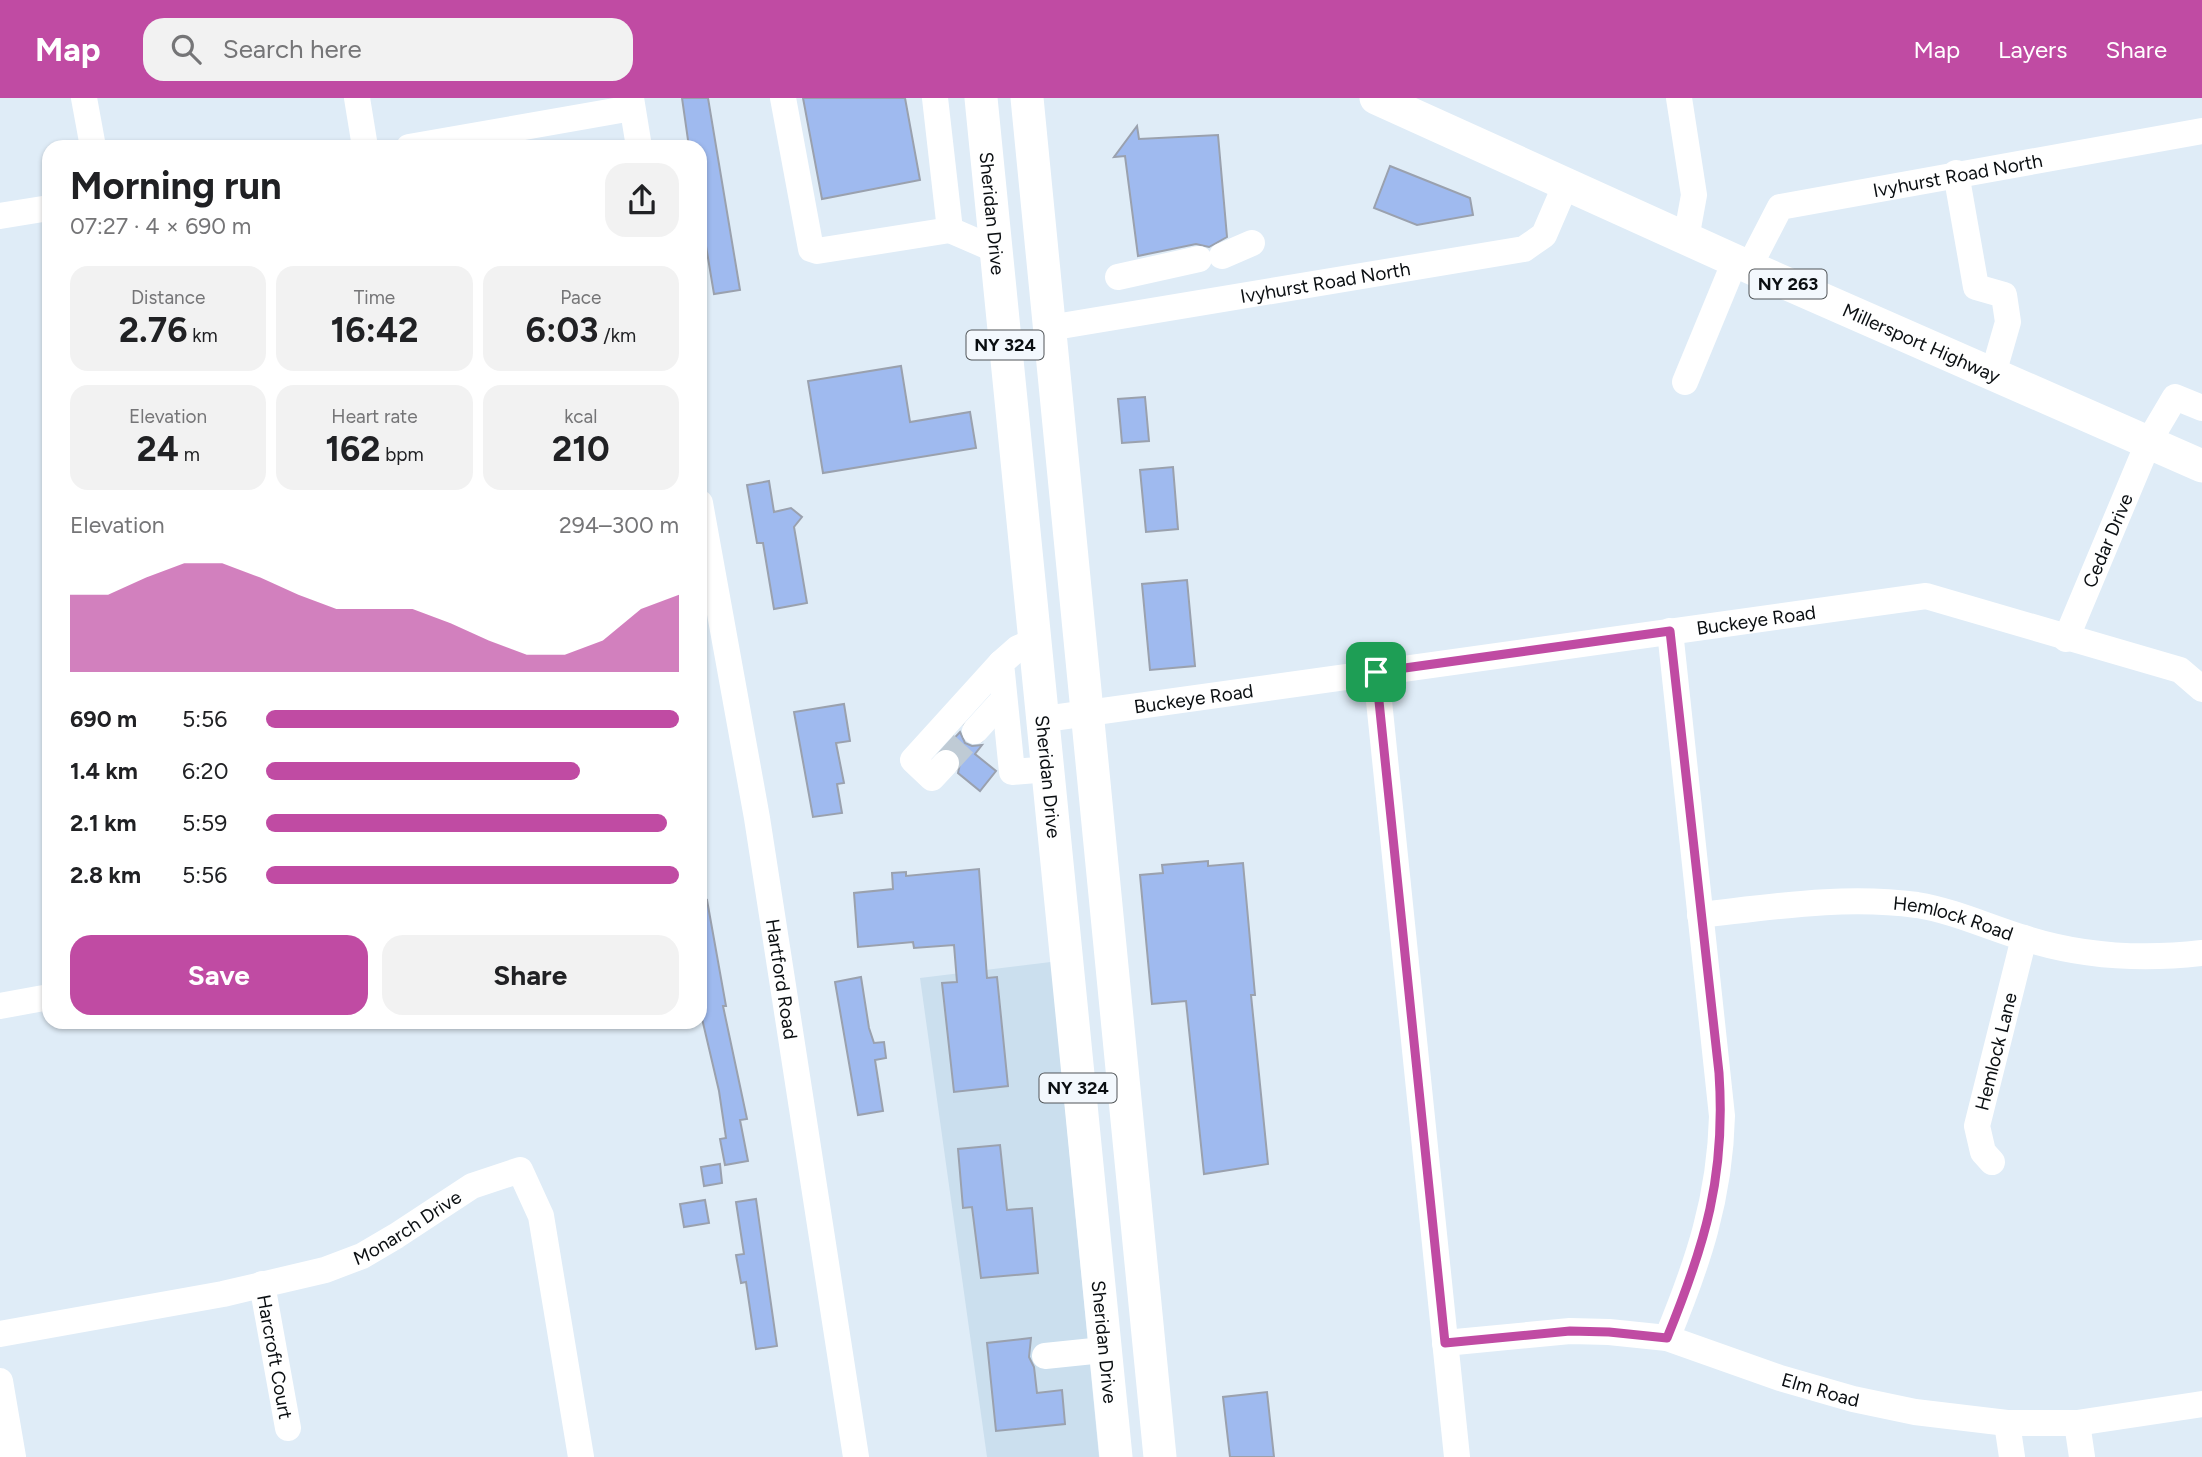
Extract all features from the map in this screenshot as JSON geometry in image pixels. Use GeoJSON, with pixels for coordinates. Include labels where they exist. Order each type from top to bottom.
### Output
{"type":"FeatureCollection","features":[{"type":"Feature","properties":{"kind":"main road","name":"Sheridan Drive"},"geometry":{"type":"LineString","coordinates":[[981,98],[1045,719],[1103,1350],[1116,1457]]}},
{"type":"Feature","properties":{"kind":"main road","name":"NY 324"},"geometry":{"type":"LineString","coordinates":[[1027,98],[1160,1457]]}},
{"type":"Feature","properties":{"kind":"main road","name":"Millersport Highway"},"geometry":{"type":"LineString","coordinates":[[1376,98],[1742,264],[2202,466]]}},
{"type":"Feature","properties":{"kind":"street"},"geometry":{"type":"LineString","coordinates":[[84,98],[92,140]]}},
{"type":"Feature","properties":{"kind":"street"},"geometry":{"type":"LineString","coordinates":[[357,98],[364,140]]}},
{"type":"Feature","properties":{"kind":"street"},"geometry":{"type":"LineString","coordinates":[[783,98],[811,248],[817,251],[950,230],[996,250]]}},
{"type":"Feature","properties":{"kind":"street"},"geometry":{"type":"LineString","coordinates":[[935,98],[950,230]]}},
{"type":"Feature","properties":{"kind":"street"},"geometry":{"type":"LineString","coordinates":[[1679,98],[1694,195],[1686,239]]}},
{"type":"Feature","properties":{"kind":"street"},"geometry":{"type":"LineString","coordinates":[[444,140],[632,103],[638,140]]}},
{"type":"Feature","properties":{"kind":"street","name":"Ivyhurst Road North"},"geometry":{"type":"LineString","coordinates":[[1742,264],[1780,207],[1956,173],[2202,131]]}},
{"type":"Feature","properties":{"kind":"street"},"geometry":{"type":"LineString","coordinates":[[1956,173],[1976,287],[2004,295],[2008,322],[1993,374]]}},
{"type":"Feature","properties":{"kind":"street","name":"Ivyhurst Road North"},"geometry":{"type":"LineString","coordinates":[[1049,328],[1524,248],[1544,235],[1566,184]]}},
{"type":"Feature","properties":{"kind":"street"},"geometry":{"type":"LineString","coordinates":[[0,216],[42,209]]}},
{"type":"Feature","properties":{"kind":"street"},"geometry":{"type":"LineString","coordinates":[[1118,276],[1210,257],[1252,243]]}},
{"type":"Feature","properties":{"kind":"street"},"geometry":{"type":"LineString","coordinates":[[1685,382],[1742,264]]}},
{"type":"Feature","properties":{"kind":"street"},"geometry":{"type":"LineString","coordinates":[[2175,397],[2202,384]]}},
{"type":"Feature","properties":{"kind":"street"},"geometry":{"type":"LineString","coordinates":[[2175,397],[2202,408]]}},
{"type":"Feature","properties":{"kind":"street","name":"Cedar Drive"},"geometry":{"type":"LineString","coordinates":[[2066,639],[2149,441],[2175,397]]}},
{"type":"Feature","properties":{"kind":"street","name":"Hartford Road"},"geometry":{"type":"LineString","coordinates":[[707,589],[711,638],[759,832],[856,1457]]}},
{"type":"Feature","properties":{"kind":"street","name":"Buckeye Road"},"geometry":{"type":"LineString","coordinates":[[1045,719],[1926,596],[2066,639],[2180,670],[2202,689]]}},
{"type":"Feature","properties":{"kind":"street"},"geometry":{"type":"LineString","coordinates":[[1667,1338],[1709,1225],[1721,1134],[1719,1073],[1670,631]]}},
{"type":"Feature","properties":{"kind":"street"},"geometry":{"type":"LineString","coordinates":[[946,763],[932,778],[913,760],[1000,663],[1018,648],[1036,641]]}},
{"type":"Feature","properties":{"kind":"street"},"geometry":{"type":"LineString","coordinates":[[1000,663],[1012,772],[1049,769]]}},
{"type":"Feature","properties":{"kind":"street"},"geometry":{"type":"LineString","coordinates":[[1376,672],[1457,1457]]}},
{"type":"Feature","properties":{"kind":"street"},"geometry":{"type":"LineString","coordinates":[[975,731],[1004,699]]}},
{"type":"Feature","properties":{"kind":"street","name":"Hemlock Road"},"geometry":{"type":"LineString","coordinates":[[1700,915],[1824,901],[1872,901],[1953,913],[2024,938],[2094,955],[2129,958],[2202,953]]}},
{"type":"Feature","properties":{"kind":"street","name":"Hemlock Lane"},"geometry":{"type":"LineString","coordinates":[[1992,1162],[1981,1146],[1977,1126],[2024,938]]}},
{"type":"Feature","properties":{"kind":"street"},"geometry":{"type":"LineString","coordinates":[[0,1006],[42,998]]}},
{"type":"Feature","properties":{"kind":"street","name":"Monarch Drive"},"geometry":{"type":"LineString","coordinates":[[0,1334],[223,1294],[325,1270],[362,1256],[472,1186],[520,1170],[541,1216],[556,1290],[581,1457]]}},
{"type":"Feature","properties":{"kind":"street","name":"Harcroft Court"},"geometry":{"type":"LineString","coordinates":[[261,1284],[288,1428]]}},
{"type":"Feature","properties":{"kind":"street","name":"Elm Road"},"geometry":{"type":"LineString","coordinates":[[1445,1343],[1570,1331],[1667,1338],[1765,1374],[1853,1399],[1915,1412],[2007,1423],[2077,1423],[2202,1404]]}},
{"type":"Feature","properties":{"kind":"street"},"geometry":{"type":"LineString","coordinates":[[1045,1356],[1103,1350]]}},
{"type":"Feature","properties":{"kind":"street"},"geometry":{"type":"LineString","coordinates":[[0,1381],[13,1457]]}},
{"type":"Feature","properties":{"kind":"street"},"geometry":{"type":"LineString","coordinates":[[2007,1423],[2012,1457]]}},
{"type":"Feature","properties":{"kind":"street"},"geometry":{"type":"LineString","coordinates":[[2077,1423],[2082,1457]]}},
{"type":"Feature","properties":{"kind":"shaded area"},"geometry":{"type":"Polygon","coordinates":[[[1051,962],[1099,1457],[987,1457],[920,978],[1051,962]]]}},
{"type":"Feature","properties":{"kind":"building"},"geometry":{"type":"Polygon","coordinates":[[[682,98],[708,98],[740,290],[714,294],[707,252],[707,140],[688,140],[682,98]]]}},
{"type":"Feature","properties":{"kind":"building"},"geometry":{"type":"Polygon","coordinates":[[[803,98],[905,98],[920,180],[822,199],[803,98]]]}},
{"type":"Feature","properties":{"kind":"building"},"geometry":{"type":"Polygon","coordinates":[[[1137,126],[1139,139],[1218,135],[1227,237],[1209,247],[1196,244],[1138,256],[1125,156],[1114,157],[1137,126]]]}},
{"type":"Feature","properties":{"kind":"building"},"geometry":{"type":"Polygon","coordinates":[[[1390,166],[1470,198],[1473,215],[1417,225],[1374,208],[1390,166]]]}},
{"type":"Feature","properties":{"kind":"building"},"geometry":{"type":"Polygon","coordinates":[[[901,366],[910,422],[970,412],[976,448],[823,473],[808,381],[901,366]]]}},
{"type":"Feature","properties":{"kind":"building"},"geometry":{"type":"Polygon","coordinates":[[[1145,397],[1149,441],[1122,443],[1118,399],[1145,397]]]}},
{"type":"Feature","properties":{"kind":"building"},"geometry":{"type":"Polygon","coordinates":[[[1173,467],[1178,529],[1146,532],[1140,470],[1173,467]]]}},
{"type":"Feature","properties":{"kind":"building"},"geometry":{"type":"Polygon","coordinates":[[[769,481],[774,512],[791,508],[802,517],[794,527],[807,603],[774,609],[763,543],[757,543],[747,485],[769,481]]]}},
{"type":"Feature","properties":{"kind":"building"},"geometry":{"type":"Polygon","coordinates":[[[1187,580],[1195,666],[1150,670],[1142,584],[1187,580]]]}},
{"type":"Feature","properties":{"kind":"building"},"geometry":{"type":"Polygon","coordinates":[[[844,704],[850,741],[836,743],[844,783],[837,784],[842,813],[813,817],[794,712],[844,704]]]}},
{"type":"Feature","properties":{"kind":"building"},"geometry":{"type":"Polygon","coordinates":[[[960,732],[965,743],[972,746],[982,745],[975,754],[996,771],[980,791],[958,773],[961,759],[957,752],[945,748],[960,732]]]}},
{"type":"Feature","properties":{"kind":"building"},"geometry":{"type":"Polygon","coordinates":[[[1208,861],[1208,866],[1243,863],[1255,995],[1251,995],[1268,1164],[1204,1174],[1186,1001],[1152,1004],[1140,875],[1163,873],[1162,865],[1208,861]]]}},
{"type":"Feature","properties":{"kind":"building"},"geometry":{"type":"Polygon","coordinates":[[[979,869],[987,978],[997,977],[1008,1086],[954,1092],[942,983],[957,982],[954,945],[914,948],[913,942],[858,947],[854,893],[893,889],[892,873],[906,872],[906,876],[979,869]]]}},
{"type":"Feature","properties":{"kind":"building"},"geometry":{"type":"Polygon","coordinates":[[[707,900],[726,1006],[723,1006],[747,1119],[740,1120],[748,1161],[725,1165],[720,1139],[726,1138],[719,1091],[704,1029],[707,1029],[707,900]]]}},
{"type":"Feature","properties":{"kind":"building"},"geometry":{"type":"Polygon","coordinates":[[[861,977],[869,1028],[874,1043],[884,1042],[886,1058],[875,1060],[883,1111],[858,1115],[835,982],[861,977]]]}},
{"type":"Feature","properties":{"kind":"building"},"geometry":{"type":"Polygon","coordinates":[[[1000,1145],[1007,1210],[1032,1208],[1038,1273],[981,1278],[972,1207],[963,1208],[958,1149],[1000,1145]]]}},
{"type":"Feature","properties":{"kind":"building"},"geometry":{"type":"Polygon","coordinates":[[[720,1164],[722,1183],[704,1186],[701,1167],[720,1164]]]}},
{"type":"Feature","properties":{"kind":"building"},"geometry":{"type":"Polygon","coordinates":[[[756,1199],[777,1346],[756,1349],[746,1282],[741,1283],[736,1255],[744,1254],[736,1202],[756,1199]]]}},
{"type":"Feature","properties":{"kind":"building"},"geometry":{"type":"Polygon","coordinates":[[[705,1200],[709,1223],[684,1227],[680,1204],[705,1200]]]}},
{"type":"Feature","properties":{"kind":"building"},"geometry":{"type":"Polygon","coordinates":[[[1031,1338],[1029,1357],[1034,1367],[1037,1393],[1062,1390],[1065,1424],[996,1431],[987,1343],[1031,1338]]]}},
{"type":"Feature","properties":{"kind":"building"},"geometry":{"type":"Polygon","coordinates":[[[1267,1392],[1274,1457],[1230,1457],[1223,1397],[1267,1392]]]}},
{"type":"Feature","properties":{"kind":"tunnel"},"geometry":{"type":"LineString","coordinates":[[946,763],[975,731]]}},
{"type":"Feature","properties":{"kind":"route"},"geometry":{"type":"LineString","coordinates":[[1670,631],[1722,1116],[1718,1171],[1709,1225],[1667,1338],[1570,1331],[1445,1343],[1376,672],[1670,631]]}}]}
